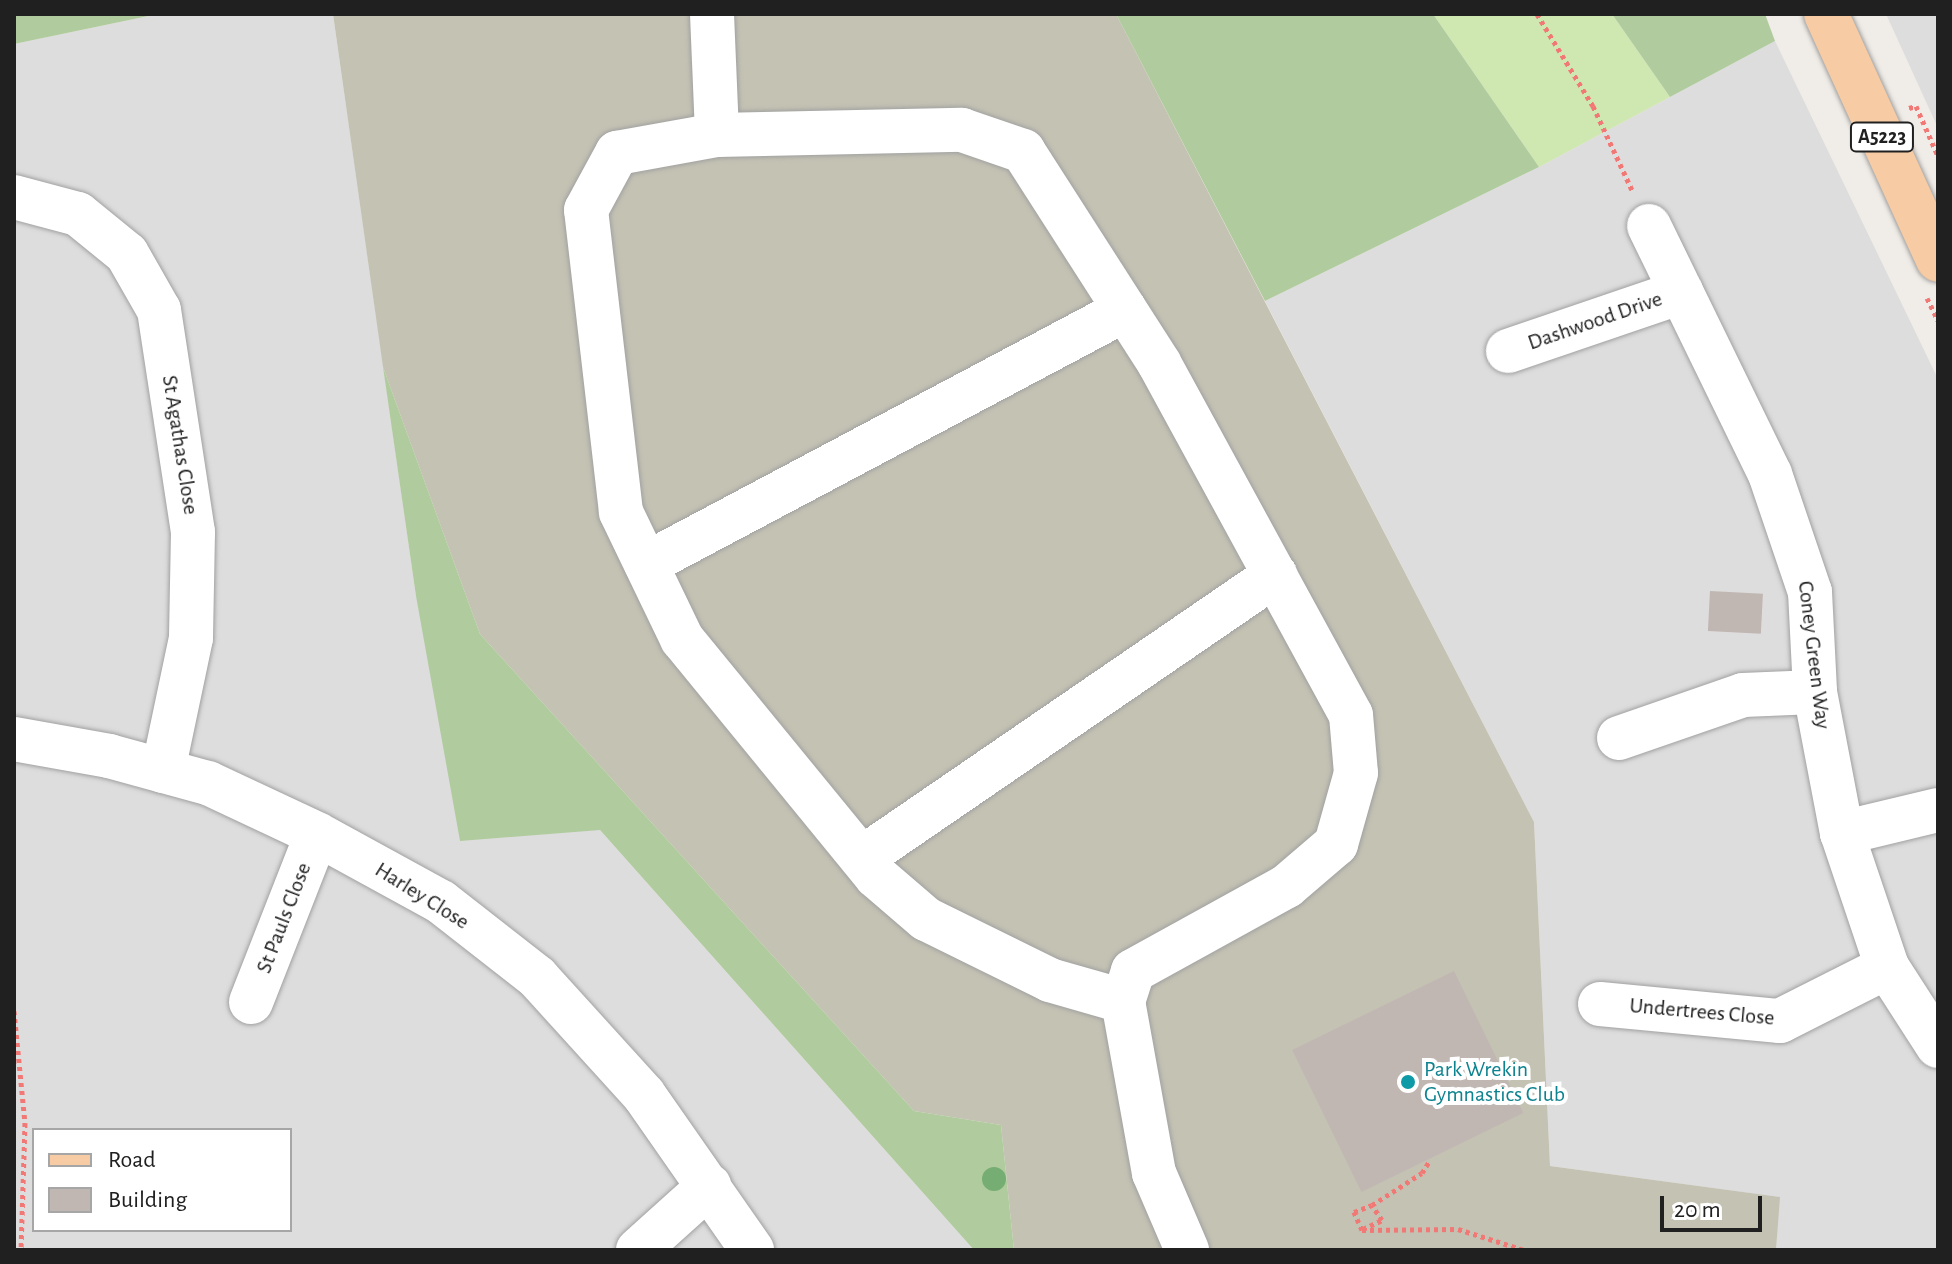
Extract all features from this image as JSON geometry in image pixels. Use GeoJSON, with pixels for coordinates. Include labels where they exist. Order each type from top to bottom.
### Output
{"type":"FeatureCollection","features":[{"type":"Feature","properties":{"kind":"main road","name":"A5223"},"geometry":{"type":"LineString","coordinates":[[1826,14],[1938,260]]}},
{"type":"Feature","properties":{"kind":"street"},"geometry":{"type":"LineString","coordinates":[[712,14],[717,135]]}},
{"type":"Feature","properties":{"kind":"street"},"geometry":{"type":"LineString","coordinates":[[1123,1001],[1050,980],[926,919],[862,858],[682,639],[621,512],[586,210],[617,153],[717,135],[962,130],[1023,151],[1125,310],[1351,715],[1356,773],[1336,844],[1287,886],[1133,971],[1123,1001],[1154,1173],[1187,1250]]}},
{"type":"Feature","properties":{"kind":"street","name":"St Agathas Close"},"geometry":{"type":"LineString","coordinates":[[14,197],[78,214],[127,254],[159,310],[193,532],[191,638],[163,771]]}},
{"type":"Feature","properties":{"kind":"street","name":"Coney Green Way"},"geometry":{"type":"LineString","coordinates":[[1649,226],[1770,474],[1810,592],[1815,692],[1842,833],[1887,967],[1938,1046]]}},
{"type":"Feature","properties":{"kind":"street","name":"Dashwood Drive"},"geometry":{"type":"LineString","coordinates":[[1508,351],[1681,292]]}},
{"type":"Feature","properties":{"kind":"street"},"geometry":{"type":"LineString","coordinates":[[646,564],[1125,310]]}},
{"type":"Feature","properties":{"kind":"street"},"geometry":{"type":"LineString","coordinates":[[862,858],[1275,575]]}},
{"type":"Feature","properties":{"kind":"street"},"geometry":{"type":"LineString","coordinates":[[1619,738],[1743,695],[1815,692]]}},
{"type":"Feature","properties":{"kind":"street","name":"Harley Close"},"geometry":{"type":"LineString","coordinates":[[14,739],[208,783],[317,834],[441,902],[537,977],[644,1095],[752,1250]]}},
{"type":"Feature","properties":{"kind":"street"},"geometry":{"type":"LineString","coordinates":[[1842,833],[1938,810]]}},
{"type":"Feature","properties":{"kind":"street","name":"St Pauls Close"},"geometry":{"type":"LineString","coordinates":[[251,1002],[317,834]]}},
{"type":"Feature","properties":{"kind":"street","name":"Undertrees Close"},"geometry":{"type":"LineString","coordinates":[[1600,1004],[1780,1021],[1887,967]]}},
{"type":"Feature","properties":{"kind":"street"},"geometry":{"type":"LineString","coordinates":[[638,1250],[709,1186]]}},
{"type":"Feature","properties":{"kind":"path"},"geometry":{"type":"LineString","coordinates":[[1537,14],[1593,106],[1649,226]]}},
{"type":"Feature","properties":{"kind":"path"},"geometry":{"type":"LineString","coordinates":[[14,1011],[25,1123],[21,1250]]}},
{"type":"Feature","properties":{"kind":"path"},"geometry":{"type":"LineString","coordinates":[[1362,1230],[1354,1212],[1372,1205],[1422,1173],[1430,1160]]}},
{"type":"Feature","properties":{"kind":"path"},"geometry":{"type":"LineString","coordinates":[[1362,1230],[1382,1220],[1372,1205]]}},
{"type":"Feature","properties":{"kind":"path"},"geometry":{"type":"LineString","coordinates":[[1362,1230],[1458,1229],[1524,1250]]}},
{"type":"Feature","properties":{"kind":"shaded area"},"geometry":{"type":"Polygon","coordinates":[[[158,14],[333,14],[416,596],[599,829],[974,1250],[14,1250],[14,44],[158,14]]]}},
{"type":"Feature","properties":{"kind":"shaded area"},"geometry":{"type":"Polygon","coordinates":[[[333,14],[1116,14],[1534,822],[1550,1166],[1780,1197],[1776,1250],[1014,1250],[1001,1125],[914,1111],[480,634],[383,367],[333,14]]]}},
{"type":"Feature","properties":{"kind":"shaded area"},"geometry":{"type":"Polygon","coordinates":[[[1886,14],[1938,14],[1938,128],[1886,14]]]}},
{"type":"Feature","properties":{"kind":"shaded area"},"geometry":{"type":"Polygon","coordinates":[[[1775,41],[1938,379],[1938,1250],[1776,1250],[1779,1197],[1550,1166],[1534,822],[1265,301],[1539,167],[1775,41]]]}},
{"type":"Feature","properties":{"kind":"green space"},"geometry":{"type":"Polygon","coordinates":[[[14,14],[158,14],[14,44],[14,14]]]}},
{"type":"Feature","properties":{"kind":"green space"},"geometry":{"type":"Polygon","coordinates":[[[1116,14],[1433,14],[1539,167],[1265,301],[1116,14]]]}},
{"type":"Feature","properties":{"kind":"green space"},"geometry":{"type":"Polygon","coordinates":[[[1433,14],[1612,14],[1670,97],[1539,167],[1433,14]]]}},
{"type":"Feature","properties":{"kind":"green space"},"geometry":{"type":"Polygon","coordinates":[[[1612,14],[1765,14],[1775,41],[1670,97],[1612,14]]]}},
{"type":"Feature","properties":{"kind":"green space"},"geometry":{"type":"Polygon","coordinates":[[[383,367],[480,634],[914,1111],[1001,1125],[1014,1250],[974,1250],[600,830],[460,841],[416,596],[383,367]]]}},
{"type":"Feature","properties":{"kind":"building"},"geometry":{"type":"Polygon","coordinates":[[[1710,591],[1763,594],[1761,634],[1708,631],[1710,591]]]}},
{"type":"Feature","properties":{"kind":"building","name":"Park Wrekin Gymnastics Club"},"geometry":{"type":"Polygon","coordinates":[[[1454,971],[1523,1113],[1361,1192],[1292,1050],[1454,971]]]}},
{"type":"Feature","properties":{"kind":"place","name":"Park Wrekin Gymnastics Club"},"geometry":{"type":"Point","coordinates":[1408,1082]}}]}
